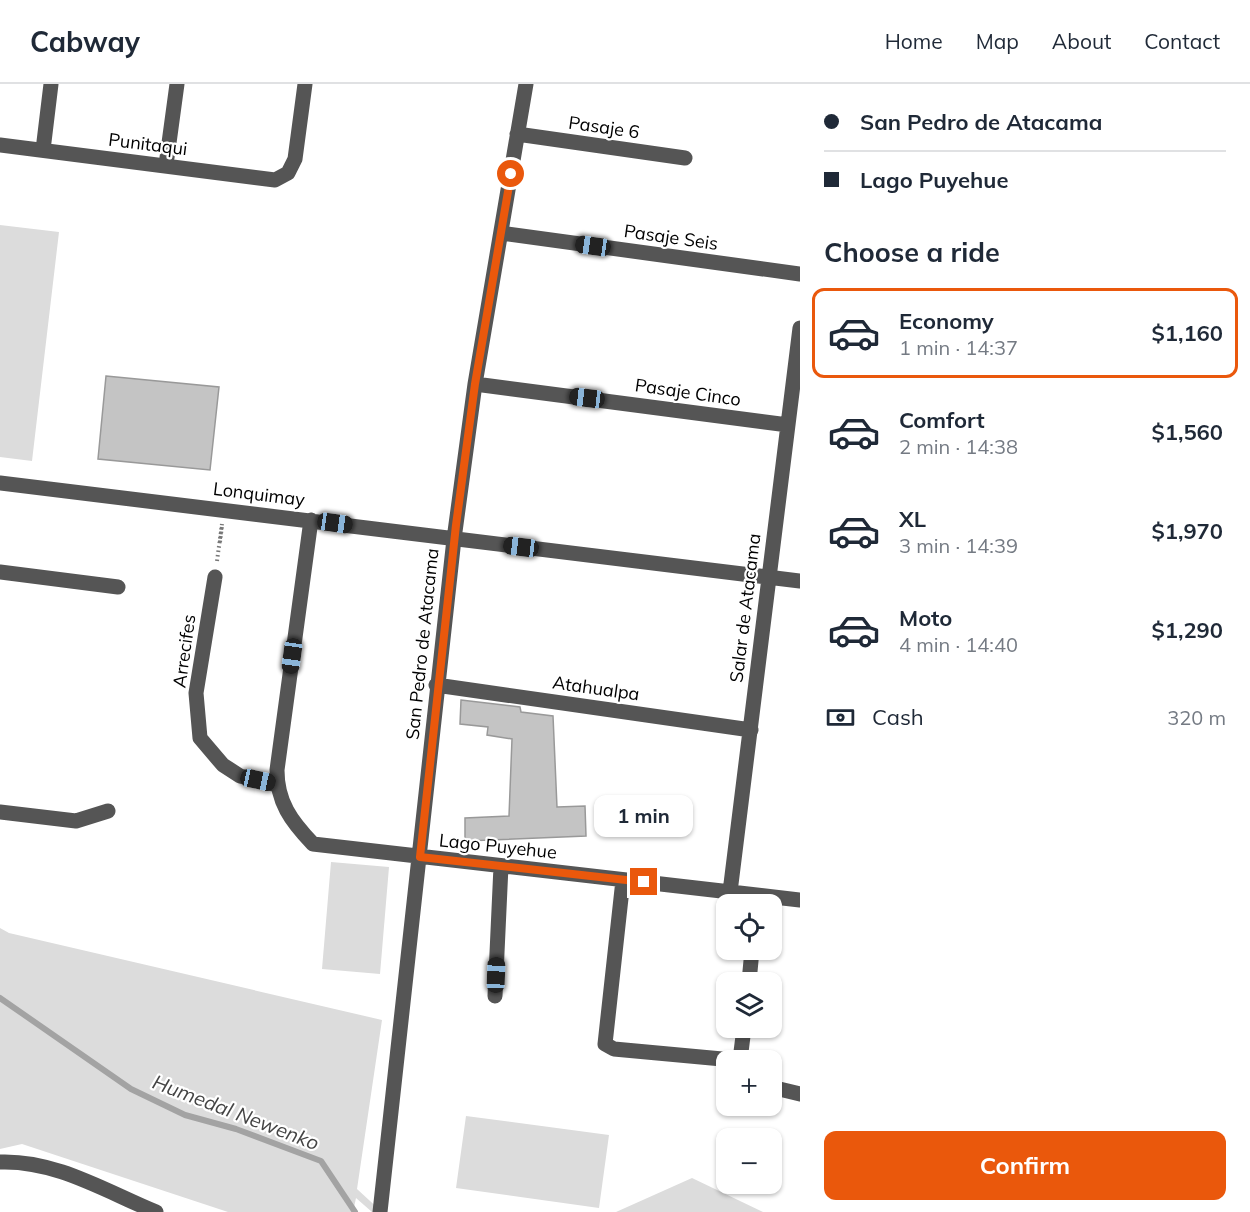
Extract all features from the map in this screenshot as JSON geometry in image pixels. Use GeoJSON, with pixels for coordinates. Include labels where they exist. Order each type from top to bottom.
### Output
{"type":"FeatureCollection","features":[{"type":"Feature","properties":{"kind":"street"},"geometry":{"type":"LineString","coordinates":[[43,150],[51,84]]}},
{"type":"Feature","properties":{"kind":"street"},"geometry":{"type":"LineString","coordinates":[[166,165],[177,84]]}},
{"type":"Feature","properties":{"kind":"street","name":"Punitaqui"},"geometry":{"type":"LineString","coordinates":[[0,145],[275,180],[288,173],[295,159],[305,84]]}},
{"type":"Feature","properties":{"kind":"street","name":"San Pedro de Atacama"},"geometry":{"type":"LineString","coordinates":[[380,1212],[420,857],[436,685],[454,539],[475,384],[526,84]]}},
{"type":"Feature","properties":{"kind":"street","name":"Pasaje 6"},"geometry":{"type":"LineString","coordinates":[[517,134],[685,158]]}},
{"type":"Feature","properties":{"kind":"street","name":"Pasaje Seis"},"geometry":{"type":"LineString","coordinates":[[501,233],[800,274]]}},
{"type":"Feature","properties":{"kind":"street","name":"Salar de Atacama"},"geometry":{"type":"LineString","coordinates":[[730,892],[800,328]]}},
{"type":"Feature","properties":{"kind":"street","name":"Pasaje Cinco"},"geometry":{"type":"LineString","coordinates":[[475,384],[788,425]]}},
{"type":"Feature","properties":{"kind":"street","name":"Lonquimay"},"geometry":{"type":"LineString","coordinates":[[0,483],[800,581]]}},
{"type":"Feature","properties":{"kind":"street","name":"Lago Puyehue"},"geometry":{"type":"LineString","coordinates":[[311,520],[277,784],[283,805],[292,821],[313,844],[737,894]]}},
{"type":"Feature","properties":{"kind":"street"},"geometry":{"type":"LineString","coordinates":[[0,572],[118,587]]}},
{"type":"Feature","properties":{"kind":"street","name":"Arrecifes"},"geometry":{"type":"LineString","coordinates":[[214,577],[196,693],[200,738],[224,765],[240,776],[277,784]]}},
{"type":"Feature","properties":{"kind":"street","name":"Atahualpa"},"geometry":{"type":"LineString","coordinates":[[436,685],[751,730]]}},
{"type":"Feature","properties":{"kind":"street"},"geometry":{"type":"LineString","coordinates":[[0,812],[75,821],[108,812]]}},
{"type":"Feature","properties":{"kind":"street"},"geometry":{"type":"LineString","coordinates":[[495,996],[501,866]]}},
{"type":"Feature","properties":{"kind":"street"},"geometry":{"type":"LineString","coordinates":[[623,880],[605,1044],[614,1049],[716,1058]]}},
{"type":"Feature","properties":{"kind":"street","name":"Lago Puyehue"},"geometry":{"type":"LineString","coordinates":[[782,900],[800,900]]}},
{"type":"Feature","properties":{"kind":"street"},"geometry":{"type":"LineString","coordinates":[[782,1090],[800,1094]]}},
{"type":"Feature","properties":{"kind":"street"},"geometry":{"type":"LineString","coordinates":[[0,1162],[30,1163],[51,1168],[156,1212]]}},
{"type":"Feature","properties":{"kind":"path"},"geometry":{"type":"LineString","coordinates":[[219,542],[224,510]]}},
{"type":"Feature","properties":{"kind":"path"},"geometry":{"type":"LineString","coordinates":[[214,577],[224,510]]}},
{"type":"Feature","properties":{"kind":"shaded area"},"geometry":{"type":"Polygon","coordinates":[[[0,225],[59,232],[32,461],[0,457],[0,225]]]}},
{"type":"Feature","properties":{"kind":"shaded area"},"geometry":{"type":"Polygon","coordinates":[[[331,862],[389,867],[380,974],[322,969],[331,862]]]}},
{"type":"Feature","properties":{"kind":"shaded area","name":"Humedal Newenko"},"geometry":{"type":"Polygon","coordinates":[[[0,928],[9,933],[382,1020],[357,1189],[382,1212],[372,1212],[356,1198],[353,1212],[228,1212],[22,1144],[0,1149],[0,928]]]}},
{"type":"Feature","properties":{"kind":"shaded area"},"geometry":{"type":"Polygon","coordinates":[[[466,1116],[609,1135],[599,1208],[456,1188],[466,1116]]]}},
{"type":"Feature","properties":{"kind":"shaded area"},"geometry":{"type":"Polygon","coordinates":[[[692,1178],[716,1189],[716,1194],[725,1194],[763,1212],[616,1212],[692,1178]]]}},
{"type":"Feature","properties":{"kind":"building"},"geometry":{"type":"Polygon","coordinates":[[[106,376],[219,387],[210,470],[98,459],[106,376]]]}},
{"type":"Feature","properties":{"kind":"building"},"geometry":{"type":"Polygon","coordinates":[[[461,700],[520,707],[521,712],[553,716],[557,807],[585,806],[586,836],[465,841],[465,818],[509,816],[512,739],[487,735],[488,727],[460,724],[461,700]]]}},
{"type":"Feature","properties":{"kind":"waterway","name":"Humedal Newenko"},"geometry":{"type":"LineString","coordinates":[[0,998],[131,1089],[185,1115],[236,1129],[321,1161],[355,1212]]}},
{"type":"Feature","properties":{"kind":"route"},"geometry":{"type":"LineString","coordinates":[[511,174],[475,384],[456,525],[436,685],[420,857],[644,882]]}}]}
